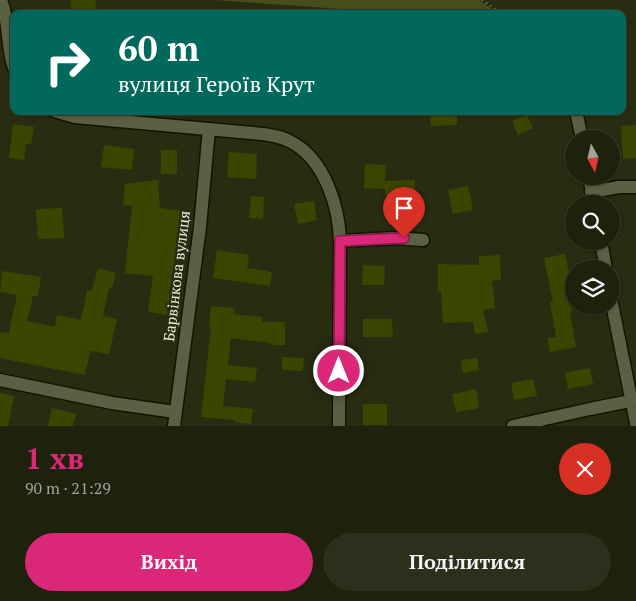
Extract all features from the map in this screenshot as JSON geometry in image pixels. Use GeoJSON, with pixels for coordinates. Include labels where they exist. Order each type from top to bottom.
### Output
{"type":"FeatureCollection","features":[{"type":"Feature","properties":{"kind":"street"},"geometry":{"type":"LineString","coordinates":[[0,0],[4,8],[10,53]]}},
{"type":"Feature","properties":{"kind":"street"},"geometry":{"type":"LineString","coordinates":[[68,115],[276,136],[290,141],[301,149],[322,175],[331,191],[337,215],[340,241],[339,426]]}},
{"type":"Feature","properties":{"kind":"street"},"geometry":{"type":"LineString","coordinates":[[577,115],[580,130]]}},
{"type":"Feature","properties":{"kind":"street","name":"Барвінкова вулиця"},"geometry":{"type":"LineString","coordinates":[[174,426],[200,227],[209,129]]}},
{"type":"Feature","properties":{"kind":"street"},"geometry":{"type":"LineString","coordinates":[[599,195],[619,187],[636,187]]}},
{"type":"Feature","properties":{"kind":"street"},"geometry":{"type":"LineString","coordinates":[[340,241],[394,238],[424,240]]}},
{"type":"Feature","properties":{"kind":"street"},"geometry":{"type":"LineString","coordinates":[[615,315],[634,400],[636,423]]}},
{"type":"Feature","properties":{"kind":"street"},"geometry":{"type":"LineString","coordinates":[[0,380],[112,403],[175,412]]}},
{"type":"Feature","properties":{"kind":"street"},"geometry":{"type":"LineString","coordinates":[[513,426],[634,400]]}},
{"type":"Feature","properties":{"kind":"path"},"geometry":{"type":"LineString","coordinates":[[482,0],[496,10]]}},
{"type":"Feature","properties":{"kind":"green space"},"geometry":{"type":"Polygon","coordinates":[[[216,0],[479,0],[493,10],[353,10],[216,0]]]}},
{"type":"Feature","properties":{"kind":"building"},"geometry":{"type":"Polygon","coordinates":[[[71,0],[96,0],[95,10],[70,10],[71,0]]]}},
{"type":"Feature","properties":{"kind":"building"},"geometry":{"type":"Polygon","coordinates":[[[430,115],[457,115],[457,125],[431,126],[430,115]]]}},
{"type":"Feature","properties":{"kind":"building"},"geometry":{"type":"Polygon","coordinates":[[[527,115],[533,128],[518,135],[512,121],[527,115]]]}},
{"type":"Feature","properties":{"kind":"building"},"geometry":{"type":"Polygon","coordinates":[[[13,124],[34,127],[31,144],[26,144],[24,160],[9,158],[13,124]]]}},
{"type":"Feature","properties":{"kind":"building"},"geometry":{"type":"Polygon","coordinates":[[[636,125],[636,158],[623,159],[621,126],[636,125]]]}},
{"type":"Feature","properties":{"kind":"building"},"geometry":{"type":"Polygon","coordinates":[[[104,145],[134,149],[132,170],[101,167],[104,145]]]}},
{"type":"Feature","properties":{"kind":"building"},"geometry":{"type":"Polygon","coordinates":[[[161,150],[177,150],[177,174],[161,174],[161,150]]]}},
{"type":"Feature","properties":{"kind":"building"},"geometry":{"type":"Polygon","coordinates":[[[229,152],[257,154],[256,179],[227,177],[229,152]]]}},
{"type":"Feature","properties":{"kind":"building"},"geometry":{"type":"Polygon","coordinates":[[[365,164],[386,165],[385,181],[415,180],[415,192],[412,192],[415,221],[388,224],[385,189],[364,188],[365,164]]]}},
{"type":"Feature","properties":{"kind":"building"},"geometry":{"type":"Polygon","coordinates":[[[158,180],[160,208],[182,211],[167,315],[148,312],[153,276],[125,273],[132,206],[123,205],[125,184],[158,180]]]}},
{"type":"Feature","properties":{"kind":"building"},"geometry":{"type":"Polygon","coordinates":[[[468,186],[473,210],[453,214],[448,190],[468,186]]]}},
{"type":"Feature","properties":{"kind":"building"},"geometry":{"type":"Polygon","coordinates":[[[251,196],[264,197],[263,219],[249,218],[251,196]]]}},
{"type":"Feature","properties":{"kind":"building"},"geometry":{"type":"Polygon","coordinates":[[[314,201],[317,220],[298,224],[294,204],[314,201]]]}},
{"type":"Feature","properties":{"kind":"building"},"geometry":{"type":"Polygon","coordinates":[[[62,208],[64,238],[38,239],[36,209],[62,208]]]}},
{"type":"Feature","properties":{"kind":"building"},"geometry":{"type":"Polygon","coordinates":[[[217,250],[249,255],[247,268],[272,272],[270,286],[213,278],[217,250]]]}},
{"type":"Feature","properties":{"kind":"building"},"geometry":{"type":"Polygon","coordinates":[[[565,254],[565,315],[570,315],[576,347],[550,352],[547,338],[556,337],[550,302],[553,302],[544,258],[565,254]]]}},
{"type":"Feature","properties":{"kind":"building"},"geometry":{"type":"Polygon","coordinates":[[[500,255],[501,280],[492,281],[495,308],[483,310],[488,332],[475,334],[473,322],[443,323],[441,292],[438,292],[438,264],[479,265],[479,256],[500,255]]]}},
{"type":"Feature","properties":{"kind":"building"},"geometry":{"type":"Polygon","coordinates":[[[363,265],[385,266],[384,285],[362,285],[363,265]]]}},
{"type":"Feature","properties":{"kind":"building"},"geometry":{"type":"Polygon","coordinates":[[[98,268],[116,273],[112,288],[109,287],[103,316],[117,319],[109,354],[90,351],[85,375],[0,358],[0,332],[9,333],[17,295],[0,292],[2,271],[41,277],[38,296],[33,296],[27,321],[55,327],[57,315],[81,320],[87,290],[92,291],[98,268]]]}},
{"type":"Feature","properties":{"kind":"building"},"geometry":{"type":"Polygon","coordinates":[[[211,306],[234,308],[233,314],[262,317],[262,322],[285,322],[285,345],[271,345],[271,343],[231,338],[228,365],[257,368],[255,382],[226,379],[223,406],[253,409],[251,424],[234,422],[234,420],[201,417],[211,327],[209,327],[211,306]]]}},
{"type":"Feature","properties":{"kind":"building"},"geometry":{"type":"Polygon","coordinates":[[[363,319],[392,319],[393,337],[363,337],[363,319]]]}},
{"type":"Feature","properties":{"kind":"building"},"geometry":{"type":"Polygon","coordinates":[[[282,357],[304,358],[303,371],[282,370],[282,357]]]}},
{"type":"Feature","properties":{"kind":"building"},"geometry":{"type":"Polygon","coordinates":[[[477,358],[479,370],[463,373],[461,360],[477,358]]]}},
{"type":"Feature","properties":{"kind":"building"},"geometry":{"type":"Polygon","coordinates":[[[590,368],[593,384],[568,389],[565,373],[590,368]]]}},
{"type":"Feature","properties":{"kind":"building"},"geometry":{"type":"Polygon","coordinates":[[[533,379],[537,396],[514,400],[511,383],[533,379]]]}},
{"type":"Feature","properties":{"kind":"building"},"geometry":{"type":"Polygon","coordinates":[[[476,389],[479,408],[456,412],[452,394],[476,389]]]}},
{"type":"Feature","properties":{"kind":"building"},"geometry":{"type":"Polygon","coordinates":[[[0,393],[14,396],[8,426],[0,426],[0,393]]]}},
{"type":"Feature","properties":{"kind":"building"},"geometry":{"type":"Polygon","coordinates":[[[363,404],[387,404],[387,425],[363,425],[363,404]]]}},
{"type":"Feature","properties":{"kind":"building"},"geometry":{"type":"Polygon","coordinates":[[[52,408],[76,414],[73,426],[48,426],[52,408]]]}},
{"type":"Feature","properties":{"kind":"route"},"geometry":{"type":"LineString","coordinates":[[339,371],[340,241],[404,238]]}}]}
